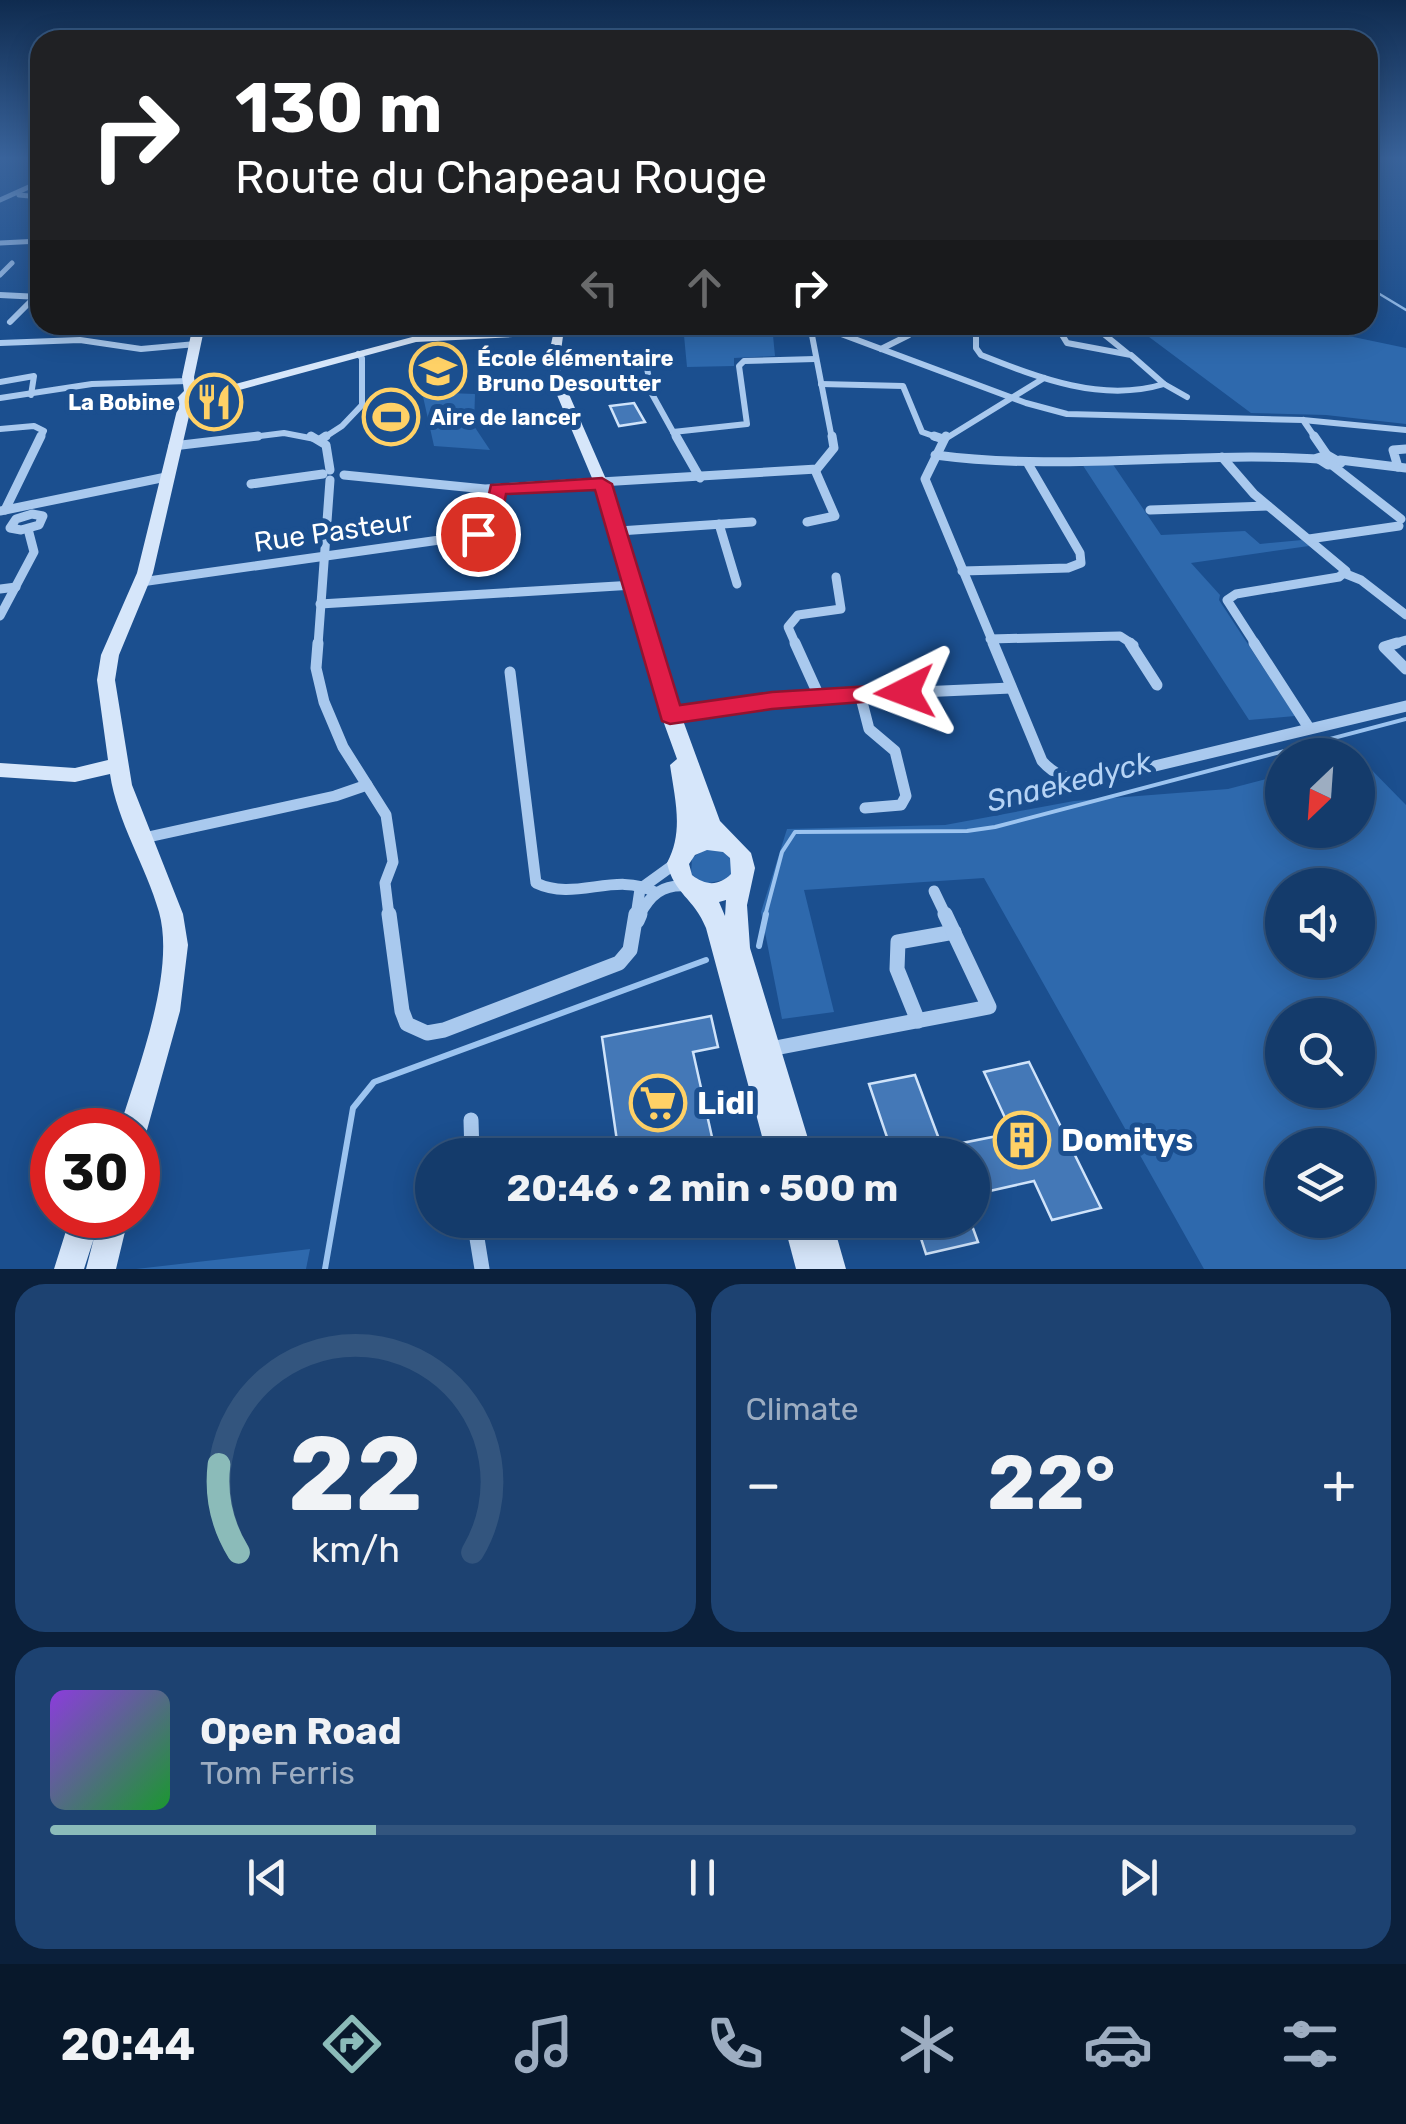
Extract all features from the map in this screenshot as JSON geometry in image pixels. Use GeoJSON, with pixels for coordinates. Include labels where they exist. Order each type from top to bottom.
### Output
{"type":"FeatureCollection","features":[{"type":"Feature","properties":{"kind":"street"},"geometry":{"type":"LineString","coordinates":[[0,243],[30,242]]}},
{"type":"Feature","properties":{"kind":"street"},"geometry":{"type":"LineString","coordinates":[[0,275],[12,263]]}},
{"type":"Feature","properties":{"kind":"street"},"geometry":{"type":"LineString","coordinates":[[0,295],[30,297]]}},
{"type":"Feature","properties":{"kind":"street"},"geometry":{"type":"LineString","coordinates":[[10,322],[30,304]]}},
{"type":"Feature","properties":{"kind":"street"},"geometry":{"type":"LineString","coordinates":[[127,1108],[154,1025],[165,963],[161,918],[113,766],[99,706],[100,668],[115,627],[141,582],[172,446],[192,392],[198,335]]}},
{"type":"Feature","properties":{"kind":"street"},"geometry":{"type":"LineString","coordinates":[[0,398],[96,384],[192,392],[235,387],[434,335]]}},
{"type":"Feature","properties":{"kind":"street"},"geometry":{"type":"LineString","coordinates":[[559,335],[556,376],[619,531],[670,715],[711,825],[744,860],[736,913],[738,948],[778,1138]]}},
{"type":"Feature","properties":{"kind":"street"},"geometry":{"type":"LineString","coordinates":[[251,484],[344,475],[498,489],[815,470],[824,466],[834,448],[814,335]]}},
{"type":"Feature","properties":{"kind":"street"},"geometry":{"type":"LineString","coordinates":[[842,335],[1010,398],[1072,415],[1228,418],[1402,430]]}},
{"type":"Feature","properties":{"kind":"street"},"geometry":{"type":"LineString","coordinates":[[882,349],[909,335]]}},
{"type":"Feature","properties":{"kind":"street"},"geometry":{"type":"LineString","coordinates":[[976,335],[980,354],[1044,378],[1087,389],[1136,389],[1164,384]]}},
{"type":"Feature","properties":{"kind":"street"},"geometry":{"type":"LineString","coordinates":[[1059,335],[1072,347],[1127,354]]}},
{"type":"Feature","properties":{"kind":"street"},"geometry":{"type":"LineString","coordinates":[[1105,335],[1164,384],[1186,397]]}},
{"type":"Feature","properties":{"kind":"street"},"geometry":{"type":"LineString","coordinates":[[0,343],[80,340],[138,349],[196,344]]}},
{"type":"Feature","properties":{"kind":"street"},"geometry":{"type":"LineString","coordinates":[[320,440],[342,426],[361,406],[362,358],[358,354]]}},
{"type":"Feature","properties":{"kind":"street"},"geometry":{"type":"LineString","coordinates":[[644,354],[644,364],[652,374],[652,394],[700,478]]}},
{"type":"Feature","properties":{"kind":"street"},"geometry":{"type":"LineString","coordinates":[[674,432],[746,424],[739,366],[744,361],[815,358]]}},
{"type":"Feature","properties":{"kind":"street"},"geometry":{"type":"LineString","coordinates":[[0,382],[34,376],[31,395]]}},
{"type":"Feature","properties":{"kind":"street"},"geometry":{"type":"LineString","coordinates":[[1044,378],[943,439],[925,483],[1046,766],[1077,781],[1096,780],[1406,706]]}},
{"type":"Feature","properties":{"kind":"street"},"geometry":{"type":"LineString","coordinates":[[821,384],[902,386],[922,432],[943,439]]}},
{"type":"Feature","properties":{"kind":"street"},"geometry":{"type":"LineString","coordinates":[[1304,422],[1322,457]]}},
{"type":"Feature","properties":{"kind":"street"},"geometry":{"type":"LineString","coordinates":[[0,428],[34,426],[44,431],[3,510]]}},
{"type":"Feature","properties":{"kind":"street"},"geometry":{"type":"LineString","coordinates":[[172,446],[284,433],[320,440],[328,448],[315,658],[332,723],[387,820],[393,862],[385,886],[403,1016],[411,1027],[427,1033],[444,1030],[612,967],[628,954],[649,888],[682,855],[706,841],[728,844]]}},
{"type":"Feature","properties":{"kind":"street"},"geometry":{"type":"LineString","coordinates":[[1402,467],[1392,451],[1406,449]]}},
{"type":"Feature","properties":{"kind":"street"},"geometry":{"type":"LineString","coordinates":[[935,455],[982,463],[1322,457],[1336,463],[1403,523]]}},
{"type":"Feature","properties":{"kind":"street"},"geometry":{"type":"LineString","coordinates":[[1222,457],[1268,506],[1346,569],[1346,574]]}},
{"type":"Feature","properties":{"kind":"street"},"geometry":{"type":"LineString","coordinates":[[962,571],[1068,568],[1081,563],[1080,553],[1026,462]]}},
{"type":"Feature","properties":{"kind":"street"},"geometry":{"type":"LineString","coordinates":[[1336,463],[1402,467]]}},
{"type":"Feature","properties":{"kind":"street"},"geometry":{"type":"LineString","coordinates":[[806,522],[835,516],[815,470]]}},
{"type":"Feature","properties":{"kind":"street"},"geometry":{"type":"LineString","coordinates":[[3,510],[166,476]]}},
{"type":"Feature","properties":{"kind":"street","name":"Rue Pasteur"},"geometry":{"type":"LineString","coordinates":[[141,582],[480,533],[493,521],[498,489]]}},
{"type":"Feature","properties":{"kind":"street"},"geometry":{"type":"LineString","coordinates":[[1150,510],[1268,506]]}},
{"type":"Feature","properties":{"kind":"street"},"geometry":{"type":"LineString","coordinates":[[619,531],[752,522]]}},
{"type":"Feature","properties":{"kind":"street"},"geometry":{"type":"LineString","coordinates":[[1309,539],[1403,523]]}},
{"type":"Feature","properties":{"kind":"street"},"geometry":{"type":"LineString","coordinates":[[719,524],[738,584]]}},
{"type":"Feature","properties":{"kind":"street"},"geometry":{"type":"LineString","coordinates":[[0,616],[35,549],[28,529]]}},
{"type":"Feature","properties":{"kind":"street"},"geometry":{"type":"LineString","coordinates":[[1309,728],[1227,600],[1236,594],[1346,574],[1361,580],[1406,615]]}},
{"type":"Feature","properties":{"kind":"street"},"geometry":{"type":"LineString","coordinates":[[819,696],[789,624],[800,614],[841,610],[836,578]]}},
{"type":"Feature","properties":{"kind":"street"},"geometry":{"type":"LineString","coordinates":[[320,604],[634,585]]}},
{"type":"Feature","properties":{"kind":"street"},"geometry":{"type":"LineString","coordinates":[[0,589],[16,587]]}},
{"type":"Feature","properties":{"kind":"street"},"geometry":{"type":"LineString","coordinates":[[990,639],[1120,636],[1134,643],[1157,685]]}},
{"type":"Feature","properties":{"kind":"street"},"geometry":{"type":"LineString","coordinates":[[1406,640],[1384,649],[1406,669]]}},
{"type":"Feature","properties":{"kind":"street"},"geometry":{"type":"LineString","coordinates":[[510,672],[536,883],[553,891],[622,880],[649,888],[670,885],[722,892],[742,878]]}},
{"type":"Feature","properties":{"kind":"street"},"geometry":{"type":"LineString","coordinates":[[670,715],[819,696],[1011,688]]}},
{"type":"Feature","properties":{"kind":"street"},"geometry":{"type":"LineString","coordinates":[[860,694],[869,729],[894,751],[906,796],[901,806],[866,808]]}},
{"type":"Feature","properties":{"kind":"street"},"geometry":{"type":"LineString","coordinates":[[670,715],[690,828],[678,873],[713,914],[792,1138]]}},
{"type":"Feature","properties":{"kind":"street"},"geometry":{"type":"LineString","coordinates":[[0,770],[74,774],[113,766]]}},
{"type":"Feature","properties":{"kind":"street"},"geometry":{"type":"LineString","coordinates":[[137,840],[335,796],[366,785]]}},
{"type":"Feature","properties":{"kind":"street"},"geometry":{"type":"LineString","coordinates":[[137,840],[171,914],[176,955],[164,1026],[139,1108]]}},
{"type":"Feature","properties":{"kind":"street"},"geometry":{"type":"LineString","coordinates":[[762,1051],[990,1007],[934,892]]}},
{"type":"Feature","properties":{"kind":"street"},"geometry":{"type":"LineString","coordinates":[[918,1021],[897,968],[898,942],[954,932]]}},
{"type":"Feature","properties":{"kind":"street"},"geometry":{"type":"LineString","coordinates":[[471,1120],[472,1138]]}},
{"type":"Feature","properties":{"kind":"street"},"geometry":{"type":"LineString","coordinates":[[69,1269],[79,1238]]}},
{"type":"Feature","properties":{"kind":"street"},"geometry":{"type":"LineString","coordinates":[[101,1269],[108,1238]]}},
{"type":"Feature","properties":{"kind":"street"},"geometry":{"type":"LineString","coordinates":[[477,1238],[482,1269]]}},
{"type":"Feature","properties":{"kind":"street"},"geometry":{"type":"LineString","coordinates":[[803,1238],[811,1269]]}},
{"type":"Feature","properties":{"kind":"street"},"geometry":{"type":"LineString","coordinates":[[822,1238],[831,1269]]}},
{"type":"Feature","properties":{"kind":"shaded area"},"geometry":{"type":"Polygon","coordinates":[[[684,335],[773,335],[775,356],[734,358],[734,366],[687,367],[684,335]]]}},
{"type":"Feature","properties":{"kind":"shaded area"},"geometry":{"type":"Polygon","coordinates":[[[1146,335],[1344,335],[1406,348],[1406,424],[1326,415],[1251,413],[1146,335]]]}},
{"type":"Feature","properties":{"kind":"shaded area"},"geometry":{"type":"Polygon","coordinates":[[[422,392],[475,394],[474,426],[490,450],[434,446],[422,392]]]}},
{"type":"Feature","properties":{"kind":"shaded area"},"geometry":{"type":"Polygon","coordinates":[[[1112,463],[1161,535],[1245,531],[1260,544],[1302,540],[1309,546],[1191,563],[1220,595],[1219,600],[1295,716],[1249,720],[1082,464],[1112,463]]]}},
{"type":"Feature","properties":{"kind":"shaded area"},"geometry":{"type":"Polygon","coordinates":[[[1375,773],[1406,805],[1406,1269],[1204,1269],[984,878],[804,890],[834,1012],[782,1019],[761,912],[787,829],[945,825],[1074,801],[1228,789],[1265,779],[1265,848],[1375,848],[1375,773]]]}},
{"type":"Feature","properties":{"kind":"shaded area"},"geometry":{"type":"Polygon","coordinates":[[[705,849],[722,850],[730,856],[733,872],[728,879],[704,884],[691,874],[692,858],[705,849]]]}},
{"type":"Feature","properties":{"kind":"shaded area"},"geometry":{"type":"Polygon","coordinates":[[[310,1249],[306,1269],[136,1269],[310,1249]]]}},
{"type":"Feature","properties":{"kind":"building"},"geometry":{"type":"Polygon","coordinates":[[[634,403],[645,422],[619,426],[610,406],[634,403]]]}},
{"type":"Feature","properties":{"kind":"building","name":"Lidl"},"geometry":{"type":"Polygon","coordinates":[[[711,1016],[718,1047],[693,1052],[712,1138],[617,1138],[602,1037],[711,1016]]]}},
{"type":"Feature","properties":{"kind":"building","name":"Domitys"},"geometry":{"type":"Polygon","coordinates":[[[1029,1062],[1101,1208],[1052,1220],[1034,1181],[990,1191],[987,1138],[1012,1133],[984,1072],[1029,1062]]]}},
{"type":"Feature","properties":{"kind":"building","name":"Domitys"},"geometry":{"type":"Polygon","coordinates":[[[915,1075],[939,1138],[887,1138],[869,1084],[915,1075]]]}},
{"type":"Feature","properties":{"kind":"building"},"geometry":{"type":"Polygon","coordinates":[[[921,1238],[977,1238],[978,1242],[926,1254],[921,1238]]]}},
{"type":"Feature","properties":{"kind":"waterway","name":"Snaekedyck"},"geometry":{"type":"LineString","coordinates":[[1378,293],[1406,310]]}},
{"type":"Feature","properties":{"kind":"waterway","name":"Snaekedyck"},"geometry":{"type":"LineString","coordinates":[[765,916],[782,852],[795,832],[967,831],[995,827],[1406,719]]}},
{"type":"Feature","properties":{"kind":"waterway","name":"Snaekedyck"},"geometry":{"type":"LineString","coordinates":[[759,946],[766,914]]}},
{"type":"Feature","properties":{"kind":"waterway","name":"Snaekedyck"},"geometry":{"type":"LineString","coordinates":[[325,1269],[353,1108],[374,1082],[706,960]]}},
{"type":"Feature","properties":{"kind":"place","name":"École élémentaire Bruno Desoutter"},"geometry":{"type":"Point","coordinates":[438,371]}},
{"type":"Feature","properties":{"kind":"place","name":"La Bobine"},"geometry":{"type":"Point","coordinates":[214,402]}},
{"type":"Feature","properties":{"kind":"place","name":"Aire de lancer"},"geometry":{"type":"Point","coordinates":[391,417]}},
{"type":"Feature","properties":{"kind":"place","name":"Lidl"},"geometry":{"type":"Point","coordinates":[658,1103]}},
{"type":"Feature","properties":{"kind":"place","name":"Domitys"},"geometry":{"type":"Point","coordinates":[1022,1140]}},
{"type":"Feature","properties":{"kind":"route"},"geometry":{"type":"LineString","coordinates":[[478,534],[492,523],[498,489],[602,484],[614,513],[670,715],[772,700],[905,692]]}}]}
